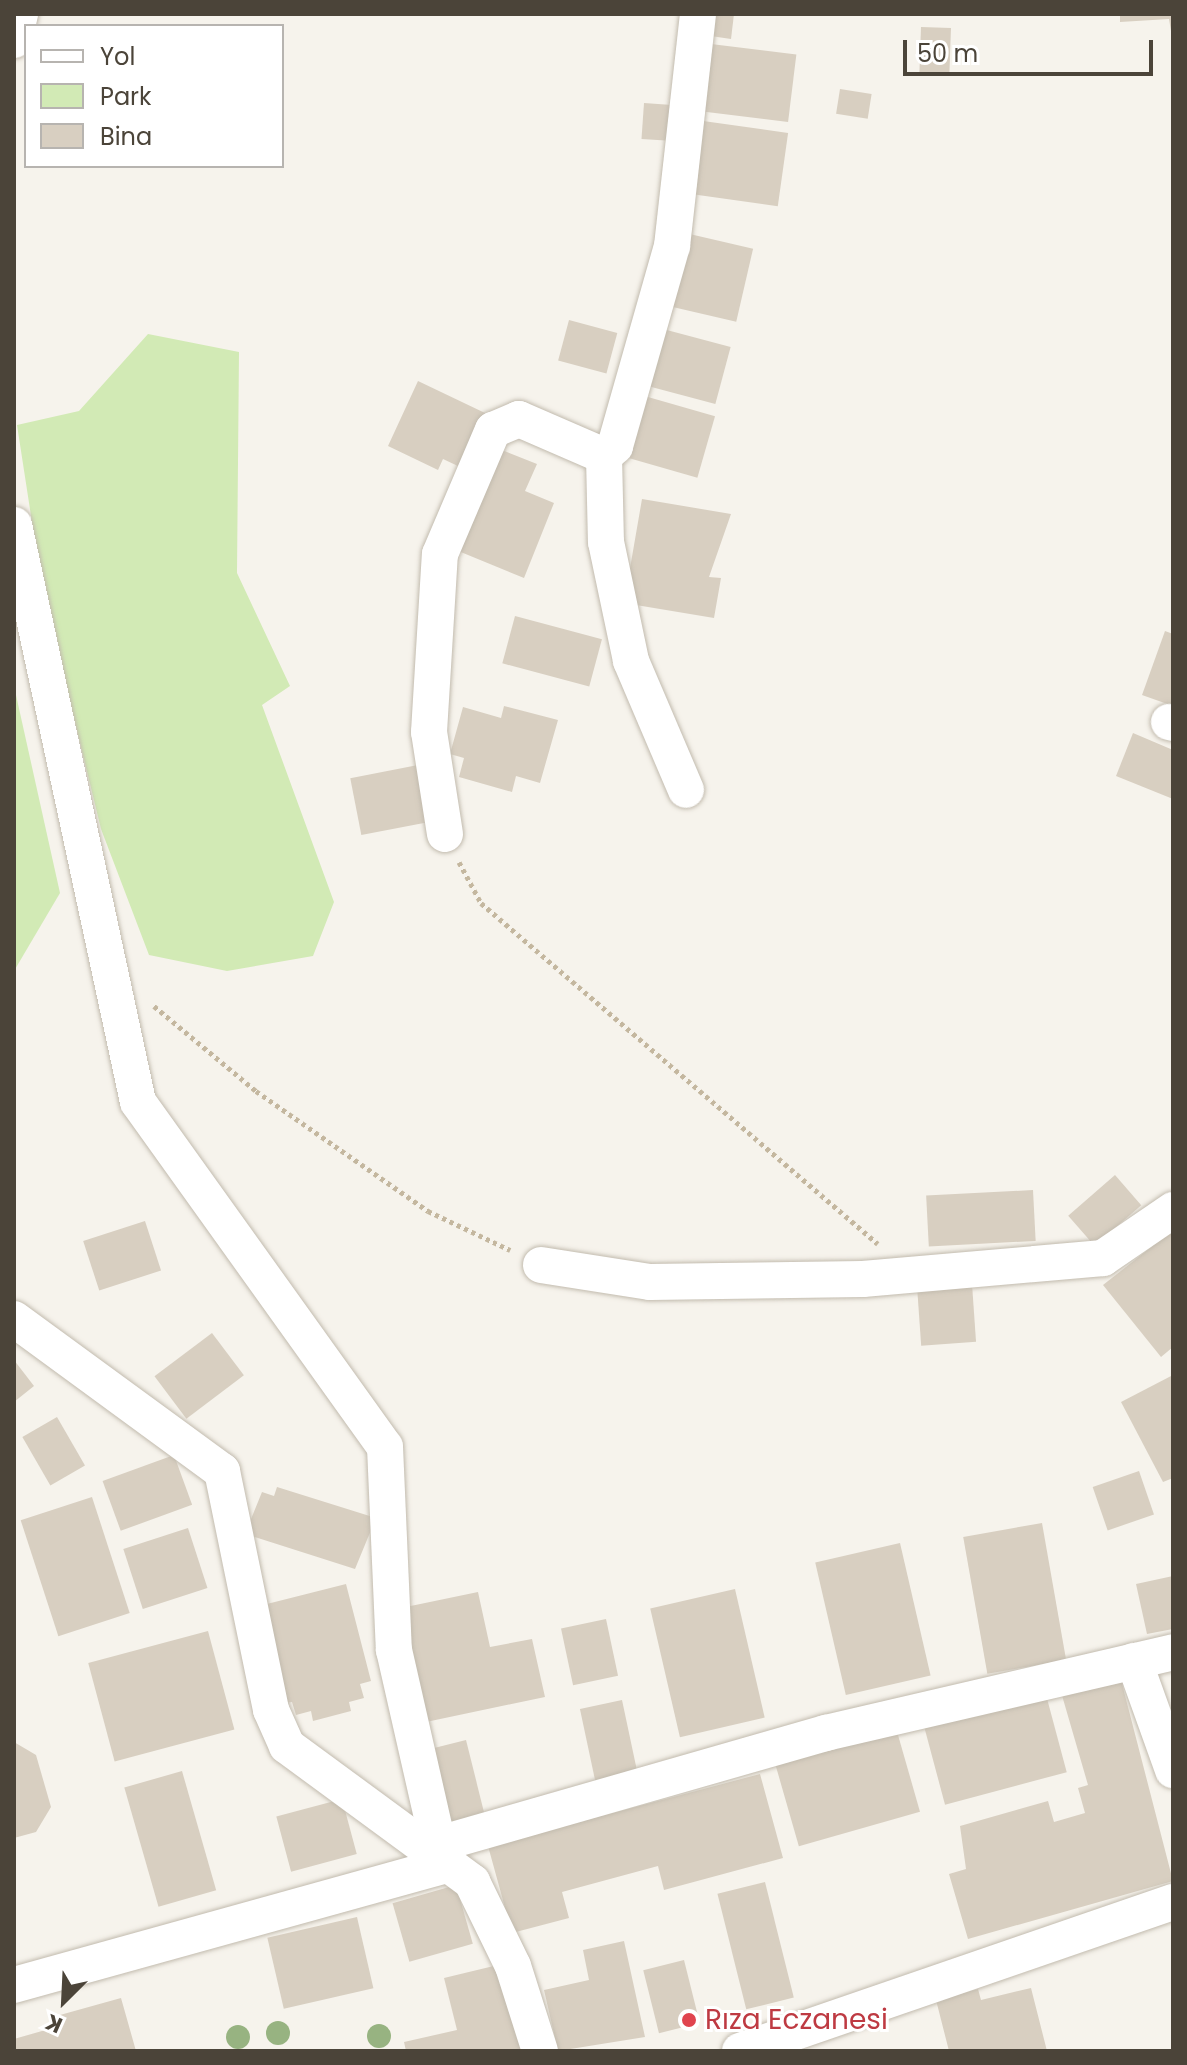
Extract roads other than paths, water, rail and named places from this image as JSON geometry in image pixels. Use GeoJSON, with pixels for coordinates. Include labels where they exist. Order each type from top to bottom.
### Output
{"type":"FeatureCollection","features":[{"type":"Feature","properties":{"kind":"street"},"geometry":{"type":"LineString","coordinates":[[14,40],[20,14]]}},
{"type":"Feature","properties":{"kind":"street"},"geometry":{"type":"LineString","coordinates":[[686,790],[631,661],[606,542],[604,456],[615,446],[627,411],[672,246],[698,14]]}},
{"type":"Feature","properties":{"kind":"street"},"geometry":{"type":"LineString","coordinates":[[445,834],[429,732],[440,554],[474,468],[493,430],[519,419],[604,456]]}},
{"type":"Feature","properties":{"kind":"street"},"geometry":{"type":"LineString","coordinates":[[14,525],[138,1102],[385,1447],[394,1650],[439,1855]]}},
{"type":"Feature","properties":{"kind":"street"},"geometry":{"type":"LineString","coordinates":[[541,1265],[650,1282],[923,1271],[1103,1258],[1173,1210]]}},
{"type":"Feature","properties":{"kind":"street"},"geometry":{"type":"LineString","coordinates":[[14,1319],[222,1471],[271,1710],[287,1746],[472,1882],[490,1911],[540,2051]]}},
{"type":"Feature","properties":{"kind":"street"},"geometry":{"type":"LineString","coordinates":[[14,1985],[826,1733],[1173,1652]]}},
{"type":"Feature","properties":{"kind":"street"},"geometry":{"type":"LineString","coordinates":[[1134,1661],[1173,1770]]}},
{"type":"Feature","properties":{"kind":"street"},"geometry":{"type":"LineString","coordinates":[[740,2051],[1173,1902]]}},
{"type":"Feature","properties":{"kind":"place","name":"Rıza Eczanesi"},"geometry":{"type":"Point","coordinates":[689,2020]}}]}
